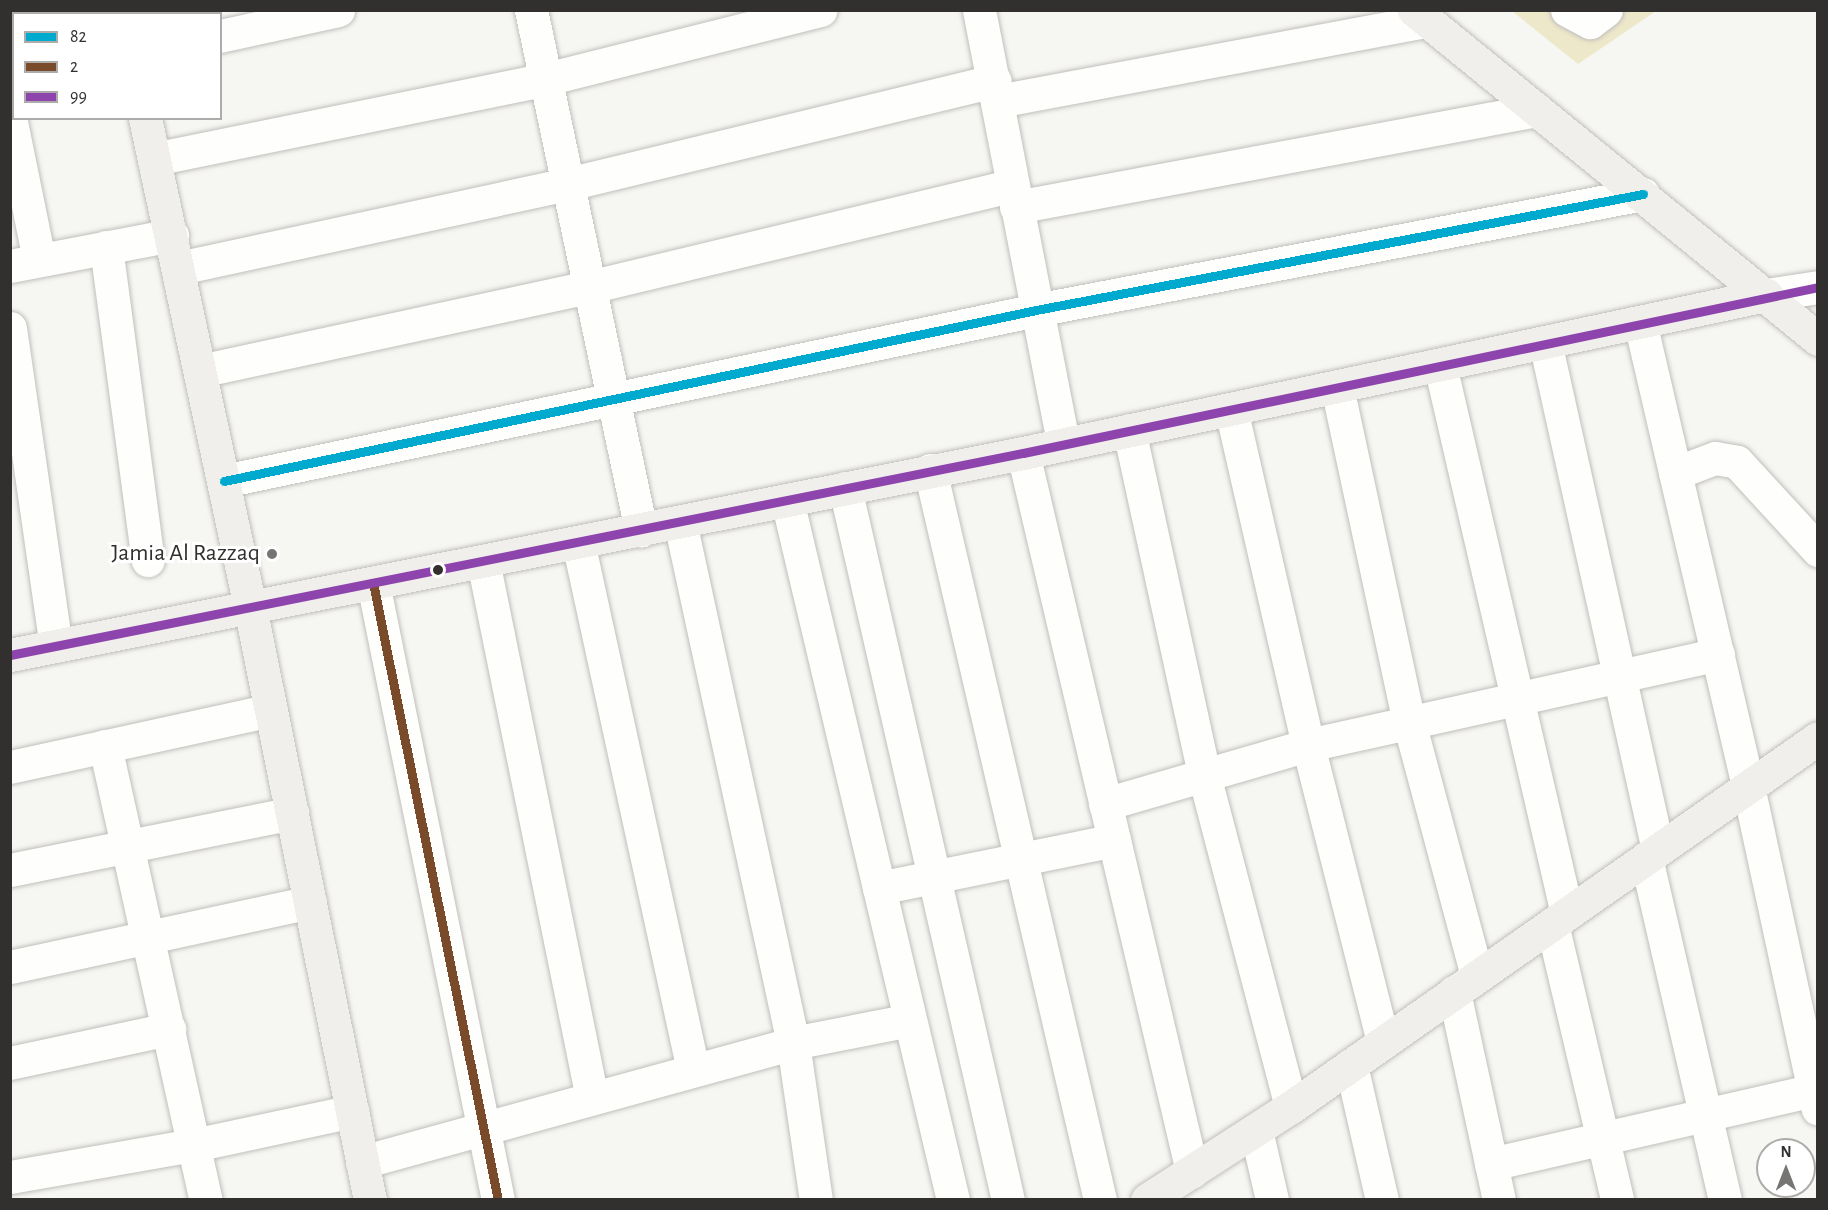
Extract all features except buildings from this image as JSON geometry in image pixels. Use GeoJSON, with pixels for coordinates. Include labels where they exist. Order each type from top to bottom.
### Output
{"type":"FeatureCollection","features":[{"type":"Feature","properties":{"kind":"street"},"geometry":{"type":"LineString","coordinates":[[222,36],[338,10]]}},
{"type":"Feature","properties":{"kind":"street"},"geometry":{"type":"LineString","coordinates":[[531,10],[641,530]]}},
{"type":"Feature","properties":{"kind":"street"},"geometry":{"type":"LineString","coordinates":[[154,159],[546,79],[820,10]]}},
{"type":"Feature","properties":{"kind":"street"},"geometry":{"type":"LineString","coordinates":[[979,10],[997,91],[1014,196],[1063,444]]}},
{"type":"Feature","properties":{"kind":"street"},"geometry":{"type":"LineString","coordinates":[[1567,10],[1590,22],[1606,10]]}},
{"type":"Feature","properties":{"kind":"street"},"geometry":{"type":"LineString","coordinates":[[179,268],[997,91],[1420,16],[1643,194],[1818,339]]}},
{"type":"Feature","properties":{"kind":"street"},"geometry":{"type":"LineString","coordinates":[[200,371],[1014,196],[1537,110]]}},
{"type":"Feature","properties":{"kind":"street"},"geometry":{"type":"LineString","coordinates":[[10,117],[25,263],[172,235]]}},
{"type":"Feature","properties":{"kind":"street"},"geometry":{"type":"LineString","coordinates":[[145,120],[172,235],[250,607],[370,1200]]}},
{"type":"Feature","properties":{"kind":"street"},"geometry":{"type":"LineString","coordinates":[[224,482],[1036,310],[1643,194]]}},
{"type":"Feature","properties":{"kind":"street"},"geometry":{"type":"LineString","coordinates":[[106,248],[148,560]]}},
{"type":"Feature","properties":{"kind":"street"},"geometry":{"type":"LineString","coordinates":[[10,655],[1023,453],[1767,295],[1818,287]]}},
{"type":"Feature","properties":{"kind":"street"},"geometry":{"type":"LineString","coordinates":[[1491,1164],[1603,1141],[1705,1115],[1816,1096],[1718,654],[1640,322]]}},
{"type":"Feature","properties":{"kind":"street"},"geometry":{"type":"LineString","coordinates":[[10,328],[56,646]]}},
{"type":"Feature","properties":{"kind":"street"},"geometry":{"type":"LineString","coordinates":[[1545,342],[1617,676],[1705,1115],[1725,1200]]}},
{"type":"Feature","properties":{"kind":"street"},"geometry":{"type":"LineString","coordinates":[[1440,365],[1516,699],[1603,1141],[1617,1200]]}},
{"type":"Feature","properties":{"kind":"street"},"geometry":{"type":"LineString","coordinates":[[1337,387],[1466,984],[1491,1164],[1499,1200]]}},
{"type":"Feature","properties":{"kind":"street"},"geometry":{"type":"LineString","coordinates":[[1232,409],[1308,745],[1383,1042]]}},
{"type":"Feature","properties":{"kind":"street"},"geometry":{"type":"LineString","coordinates":[[1129,430],[1204,775],[1291,1107]]}},
{"type":"Feature","properties":{"kind":"street"},"geometry":{"type":"LineString","coordinates":[[1023,453],[1114,840],[1169,1189],[1352,1065],[1818,738]]}},
{"type":"Feature","properties":{"kind":"street"},"geometry":{"type":"LineString","coordinates":[[1675,473],[1715,458],[1737,462],[1818,550]]}},
{"type":"Feature","properties":{"kind":"street"},"geometry":{"type":"LineString","coordinates":[[930,470],[1100,1200]]}},
{"type":"Feature","properties":{"kind":"street"},"geometry":{"type":"LineString","coordinates":[[845,488],[1008,1200]]}},
{"type":"Feature","properties":{"kind":"street"},"geometry":{"type":"LineString","coordinates":[[787,500],[953,1200]]}},
{"type":"Feature","properties":{"kind":"street"},"geometry":{"type":"LineString","coordinates":[[680,522],[793,1043],[816,1200]]}},
{"type":"Feature","properties":{"kind":"street"},"geometry":{"type":"LineString","coordinates":[[578,542],[693,1070]]}},
{"type":"Feature","properties":{"kind":"street"},"geometry":{"type":"LineString","coordinates":[[483,561],[592,1098]]}},
{"type":"Feature","properties":{"kind":"street"},"geometry":{"type":"LineString","coordinates":[[373,583],[498,1200]]}},
{"type":"Feature","properties":{"kind":"street"},"geometry":{"type":"LineString","coordinates":[[1105,804],[1308,745],[1718,654]]}},
{"type":"Feature","properties":{"kind":"street"},"geometry":{"type":"LineString","coordinates":[[10,767],[271,710]]}},
{"type":"Feature","properties":{"kind":"street"},"geometry":{"type":"LineString","coordinates":[[105,746],[206,1200]]}},
{"type":"Feature","properties":{"kind":"street"},"geometry":{"type":"LineString","coordinates":[[10,870],[292,813]]}},
{"type":"Feature","properties":{"kind":"street"},"geometry":{"type":"LineString","coordinates":[[879,888],[1114,840]]}},
{"type":"Feature","properties":{"kind":"street"},"geometry":{"type":"LineString","coordinates":[[10,967],[310,902]]}},
{"type":"Feature","properties":{"kind":"street"},"geometry":{"type":"LineString","coordinates":[[362,1162],[793,1043],[910,1020]]}},
{"type":"Feature","properties":{"kind":"street"},"geometry":{"type":"LineString","coordinates":[[10,1063],[169,1029]]}},
{"type":"Feature","properties":{"kind":"street"},"geometry":{"type":"LineString","coordinates":[[1352,1065],[1382,1200]]}},
{"type":"Feature","properties":{"kind":"street"},"geometry":{"type":"LineString","coordinates":[[10,1177],[194,1145],[352,1111]]}},
{"type":"Feature","properties":{"kind":"street"},"geometry":{"type":"LineString","coordinates":[[1256,1130],[1272,1200]]}},
{"type":"Feature","properties":{"kind":"shaded area"},"geometry":{"type":"Polygon","coordinates":[[[1512,11],[1656,11],[1578,64],[1512,11]]]}},
{"type":"Feature","properties":{"kind":"transit line","name":"82"},"geometry":{"type":"LineString","coordinates":[[224,481],[1036,310],[1643,194]]}},
{"type":"Feature","properties":{"kind":"transit line","name":"99"},"geometry":{"type":"LineString","coordinates":[[10,655],[1023,453],[1818,287]]}},
{"type":"Feature","properties":{"kind":"transit line","name":"2"},"geometry":{"type":"LineString","coordinates":[[373,583],[498,1200]]}},
{"type":"Feature","properties":{"kind":"place","name":"Jamia Al Razzaq"},"geometry":{"type":"Point","coordinates":[272,554]}}]}
